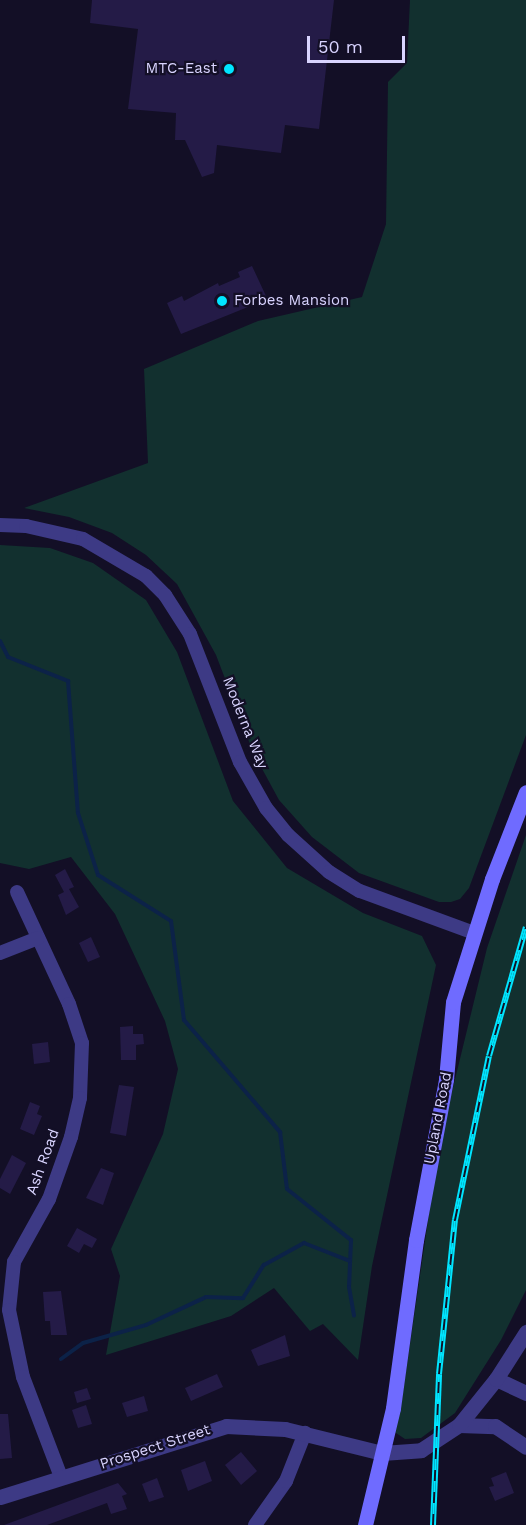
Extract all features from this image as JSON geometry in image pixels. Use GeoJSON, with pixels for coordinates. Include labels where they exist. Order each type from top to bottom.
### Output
{"type":"FeatureCollection","features":[{"type":"Feature","properties":{"kind":"main road","name":"Upland Road"},"geometry":{"type":"LineString","coordinates":[[365,1525],[382,1453],[446,1079],[453,1002],[474,933],[526,792]]}},
{"type":"Feature","properties":{"kind":"street","name":"Moderna Way"},"geometry":{"type":"LineString","coordinates":[[0,525],[26,526],[83,539],[146,576],[180,617],[204,665],[240,762],[266,808],[288,835],[329,872],[360,891],[474,933]]}},
{"type":"Feature","properties":{"kind":"street","name":"Ash Road"},"geometry":{"type":"LineString","coordinates":[[17,892],[78,1026],[83,1066],[80,1098],[61,1171],[14,1262],[5,1320],[23,1377],[61,1477]]}},
{"type":"Feature","properties":{"kind":"street"},"geometry":{"type":"LineString","coordinates":[[0,953],[38,938]]}},
{"type":"Feature","properties":{"kind":"street"},"geometry":{"type":"LineString","coordinates":[[382,1453],[428,1448],[459,1425],[496,1379],[526,1332]]}},
{"type":"Feature","properties":{"kind":"street"},"geometry":{"type":"LineString","coordinates":[[496,1379],[526,1393]]}},
{"type":"Feature","properties":{"kind":"street","name":"Prospect Street"},"geometry":{"type":"LineString","coordinates":[[0,1497],[213,1428],[256,1425],[305,1433],[382,1453]]}},
{"type":"Feature","properties":{"kind":"street"},"geometry":{"type":"LineString","coordinates":[[459,1425],[495,1426],[526,1447]]}},
{"type":"Feature","properties":{"kind":"street"},"geometry":{"type":"LineString","coordinates":[[255,1525],[286,1481],[305,1433]]}},
{"type":"Feature","properties":{"kind":"green space"},"geometry":{"type":"Polygon","coordinates":[[[410,0],[526,0],[526,735],[469,888],[460,899],[451,902],[439,902],[359,873],[312,837],[279,800],[253,752],[216,655],[177,584],[146,555],[112,533],[69,517],[24,508],[148,463],[144,369],[258,321],[362,297],[386,224],[388,82],[407,63],[410,0]]]}},
{"type":"Feature","properties":{"kind":"green space"},"geometry":{"type":"Polygon","coordinates":[[[0,545],[50,548],[93,563],[146,600],[177,652],[233,801],[287,868],[363,913],[422,936],[436,965],[372,1266],[358,1360],[323,1324],[310,1331],[274,1288],[231,1316],[106,1355],[120,1276],[111,1249],[163,1134],[178,1069],[165,1021],[115,914],[71,857],[29,869],[0,863],[0,545]]]}},
{"type":"Feature","properties":{"kind":"green space"},"geometry":{"type":"Polygon","coordinates":[[[526,835],[526,1290],[501,1340],[455,1413],[421,1438],[405,1439],[393,1431],[400,1413],[439,1145],[487,948],[526,835]]]}},
{"type":"Feature","properties":{"kind":"building","name":"MTC-East"},"geometry":{"type":"Polygon","coordinates":[[[92,0],[334,0],[319,129],[285,125],[281,153],[217,145],[214,173],[202,177],[185,140],[175,140],[176,113],[128,109],[138,29],[90,23],[92,0]]]}},
{"type":"Feature","properties":{"kind":"building","name":"Forbes Mansion"},"geometry":{"type":"Polygon","coordinates":[[[252,266],[266,296],[246,305],[248,307],[181,334],[167,303],[182,296],[184,301],[218,283],[219,286],[240,277],[238,272],[252,266]]]}},
{"type":"Feature","properties":{"kind":"building"},"geometry":{"type":"Polygon","coordinates":[[[65,869],[74,887],[69,889],[79,907],[66,915],[58,895],[64,892],[55,875],[65,869]]]}},
{"type":"Feature","properties":{"kind":"building"},"geometry":{"type":"Polygon","coordinates":[[[91,937],[100,957],[88,962],[79,943],[91,937]]]}},
{"type":"Feature","properties":{"kind":"building"},"geometry":{"type":"Polygon","coordinates":[[[133,1026],[133,1034],[143,1034],[144,1044],[136,1045],[136,1060],[121,1060],[120,1027],[133,1026]]]}},
{"type":"Feature","properties":{"kind":"building"},"geometry":{"type":"Polygon","coordinates":[[[48,1042],[50,1062],[34,1064],[32,1044],[48,1042]]]}},
{"type":"Feature","properties":{"kind":"building"},"geometry":{"type":"Polygon","coordinates":[[[119,1085],[134,1087],[126,1136],[110,1133],[119,1085]]]}},
{"type":"Feature","properties":{"kind":"building"},"geometry":{"type":"Polygon","coordinates":[[[30,1102],[40,1106],[37,1114],[42,1116],[34,1135],[20,1129],[30,1102]]]}},
{"type":"Feature","properties":{"kind":"building"},"geometry":{"type":"Polygon","coordinates":[[[12,1155],[26,1163],[10,1194],[0,1188],[0,1179],[12,1155]]]}},
{"type":"Feature","properties":{"kind":"building"},"geometry":{"type":"Polygon","coordinates":[[[101,1168],[114,1173],[103,1205],[86,1198],[101,1168]]]}},
{"type":"Feature","properties":{"kind":"building"},"geometry":{"type":"Polygon","coordinates":[[[77,1228],[97,1239],[92,1248],[84,1244],[79,1253],[67,1246],[77,1228]]]}},
{"type":"Feature","properties":{"kind":"building"},"geometry":{"type":"Polygon","coordinates":[[[61,1291],[67,1335],[51,1335],[50,1321],[45,1321],[43,1292],[61,1291]]]}},
{"type":"Feature","properties":{"kind":"building"},"geometry":{"type":"Polygon","coordinates":[[[285,1335],[290,1356],[258,1366],[251,1350],[285,1335]]]}},
{"type":"Feature","properties":{"kind":"building"},"geometry":{"type":"Polygon","coordinates":[[[217,1374],[223,1387],[191,1401],[185,1388],[217,1374]]]}},
{"type":"Feature","properties":{"kind":"building"},"geometry":{"type":"Polygon","coordinates":[[[87,1388],[91,1399],[77,1403],[74,1392],[87,1388]]]}},
{"type":"Feature","properties":{"kind":"building"},"geometry":{"type":"Polygon","coordinates":[[[144,1396],[148,1411],[127,1417],[122,1403],[144,1396]]]}},
{"type":"Feature","properties":{"kind":"building"},"geometry":{"type":"Polygon","coordinates":[[[86,1405],[92,1424],[78,1428],[72,1410],[86,1405]]]}},
{"type":"Feature","properties":{"kind":"building"},"geometry":{"type":"Polygon","coordinates":[[[0,1414],[8,1414],[12,1458],[0,1459],[0,1414]]]}},
{"type":"Feature","properties":{"kind":"building"},"geometry":{"type":"Polygon","coordinates":[[[241,1452],[257,1471],[241,1485],[225,1465],[241,1452]]]}},
{"type":"Feature","properties":{"kind":"building"},"geometry":{"type":"Polygon","coordinates":[[[205,1461],[212,1481],[188,1491],[181,1470],[205,1461]]]}},
{"type":"Feature","properties":{"kind":"building"},"geometry":{"type":"Polygon","coordinates":[[[506,1472],[514,1493],[495,1501],[489,1487],[494,1486],[491,1478],[506,1472]]]}},
{"type":"Feature","properties":{"kind":"building"},"geometry":{"type":"Polygon","coordinates":[[[157,1478],[164,1497],[149,1502],[142,1484],[157,1478]]]}},
{"type":"Feature","properties":{"kind":"building"},"geometry":{"type":"Polygon","coordinates":[[[118,1483],[127,1494],[122,1496],[127,1509],[111,1514],[107,1503],[47,1525],[4,1525],[118,1483]]]}},
{"type":"Feature","properties":{"kind":"waterway"},"geometry":{"type":"LineString","coordinates":[[0,641],[8,657],[68,681],[78,813],[98,875],[171,921],[184,1020],[280,1132],[287,1189],[351,1240],[349,1287],[354,1316]]}},
{"type":"Feature","properties":{"kind":"waterway"},"geometry":{"type":"LineString","coordinates":[[61,1359],[83,1343],[146,1325],[206,1297],[243,1298],[264,1265],[304,1243],[350,1261]]}},
{"type":"Feature","properties":{"kind":"railway"},"geometry":{"type":"LineString","coordinates":[[433,1525],[439,1374],[455,1220],[489,1056],[526,927]]}},
{"type":"Feature","properties":{"kind":"place","name":"MTC-East"},"geometry":{"type":"Point","coordinates":[229,69]}},
{"type":"Feature","properties":{"kind":"place","name":"Forbes Mansion"},"geometry":{"type":"Point","coordinates":[222,301]}}]}
